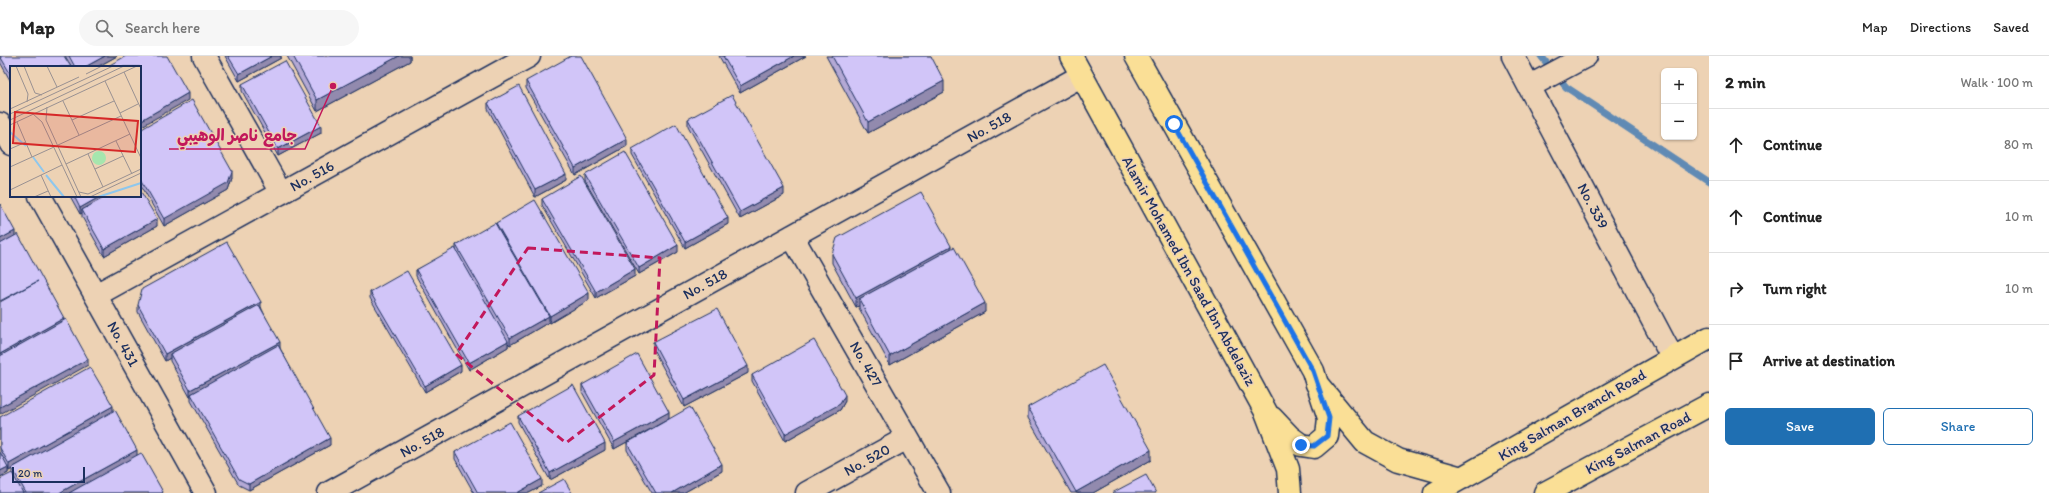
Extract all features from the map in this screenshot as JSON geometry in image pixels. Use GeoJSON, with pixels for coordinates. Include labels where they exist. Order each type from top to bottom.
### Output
{"type":"FeatureCollection","features":[{"type":"Feature","properties":{"kind":"main road","name":"Alamir Mohamed Ibn Saad Ibn Abdelaziz"},"geometry":{"type":"LineString","coordinates":[[1071,56],[1266,412],[1288,469],[1290,493]]}},
{"type":"Feature","properties":{"kind":"main road"},"geometry":{"type":"LineString","coordinates":[[1136,56],[1313,371],[1329,418],[1327,436],[1314,446],[1301,445],[1290,437],[1266,412]]}},
{"type":"Feature","properties":{"kind":"main road","name":"King Salman Branch Road"},"geometry":{"type":"LineString","coordinates":[[1435,493],[1672,357],[1709,338]]}},
{"type":"Feature","properties":{"kind":"main road"},"geometry":{"type":"LineString","coordinates":[[1317,384],[1341,410],[1365,442],[1398,460],[1462,478]]}},
{"type":"Feature","properties":{"kind":"main road","name":"King Salman Road"},"geometry":{"type":"LineString","coordinates":[[1546,493],[1708,405]]}},
{"type":"Feature","properties":{"kind":"street"},"geometry":{"type":"LineString","coordinates":[[204,56],[281,193]]}},
{"type":"Feature","properties":{"kind":"street","name":"No. 516"},"geometry":{"type":"LineString","coordinates":[[96,296],[529,56]]}},
{"type":"Feature","properties":{"kind":"street","name":"No. 339"},"geometry":{"type":"LineString","coordinates":[[1513,56],[1672,357]]}},
{"type":"Feature","properties":{"kind":"street"},"geometry":{"type":"LineString","coordinates":[[1530,86],[1586,56]]}},
{"type":"Feature","properties":{"kind":"street","name":"No. 518"},"geometry":{"type":"LineString","coordinates":[[329,493],[1081,76]]}},
{"type":"Feature","properties":{"kind":"street"},"geometry":{"type":"LineString","coordinates":[[0,124],[10,142]]}},
{"type":"Feature","properties":{"kind":"street","name":"No. 431"},"geometry":{"type":"LineString","coordinates":[[41,197],[206,493]]}},
{"type":"Feature","properties":{"kind":"street","name":"No. 427"},"geometry":{"type":"LineString","coordinates":[[792,236],[939,493]]}},
{"type":"Feature","properties":{"kind":"street","name":"No. 520"},"geometry":{"type":"LineString","coordinates":[[807,493],[907,438]]}},
{"type":"Feature","properties":{"kind":"highlighted area"},"geometry":{"type":"Polygon","coordinates":[[[528,248],[660,258],[654,375],[566,443],[456,354],[528,248]]]}},
{"type":"Feature","properties":{"kind":"building"},"geometry":{"type":"Polygon","coordinates":[[[0,56],[64,56],[70,66],[10,66],[10,73],[0,56]]]}},
{"type":"Feature","properties":{"kind":"building"},"geometry":{"type":"Polygon","coordinates":[[[69,56],[105,56],[87,66],[74,66],[69,56]]]}},
{"type":"Feature","properties":{"kind":"building"},"geometry":{"type":"Polygon","coordinates":[[[126,56],[167,56],[188,93],[141,120],[141,66],[108,66],[126,56]]]}},
{"type":"Feature","properties":{"kind":"building"},"geometry":{"type":"Polygon","coordinates":[[[228,56],[272,56],[239,74],[228,56]]]}},
{"type":"Feature","properties":{"kind":"building"},"geometry":{"type":"Polygon","coordinates":[[[293,56],[399,56],[317,100],[293,56]]]}},
{"type":"Feature","properties":{"kind":"building"},"geometry":{"type":"Polygon","coordinates":[[[571,56],[581,56],[627,139],[575,168],[526,81],[571,56]]]}},
{"type":"Feature","properties":{"kind":"building"},"geometry":{"type":"Polygon","coordinates":[[[723,56],[794,56],[740,86],[723,56]]]}},
{"type":"Feature","properties":{"kind":"building"},"geometry":{"type":"Polygon","coordinates":[[[832,56],[931,56],[944,81],[868,122],[832,56]]]}},
{"type":"Feature","properties":{"kind":"building"},"geometry":{"type":"Polygon","coordinates":[[[285,61],[321,126],[278,149],[242,84],[285,61]]]}},
{"type":"Feature","properties":{"kind":"building"},"geometry":{"type":"Polygon","coordinates":[[[519,86],[566,174],[535,190],[488,103],[519,86]]]}},
{"type":"Feature","properties":{"kind":"building"},"geometry":{"type":"Polygon","coordinates":[[[732,95],[784,188],[740,212],[688,119],[732,95]]]}},
{"type":"Feature","properties":{"kind":"building"},"geometry":{"type":"Polygon","coordinates":[[[192,100],[232,171],[228,183],[164,219],[141,179],[141,129],[192,100]]]}},
{"type":"Feature","properties":{"kind":"building"},"geometry":{"type":"Polygon","coordinates":[[[676,124],[728,218],[685,242],[632,149],[676,124]]]}},
{"type":"Feature","properties":{"kind":"building"},"geometry":{"type":"Polygon","coordinates":[[[625,152],[678,245],[639,268],[585,175],[625,152]]]}},
{"type":"Feature","properties":{"kind":"building"},"geometry":{"type":"Polygon","coordinates":[[[581,176],[635,269],[596,292],[542,199],[581,176]]]}},
{"type":"Feature","properties":{"kind":"building"},"geometry":{"type":"Polygon","coordinates":[[[141,192],[157,219],[104,249],[82,210],[105,197],[141,197],[141,192]]]}},
{"type":"Feature","properties":{"kind":"building"},"geometry":{"type":"Polygon","coordinates":[[[921,192],[951,246],[856,298],[832,254],[837,238],[921,192]]]}},
{"type":"Feature","properties":{"kind":"building"},"geometry":{"type":"Polygon","coordinates":[[[74,197],[99,197],[80,208],[74,197]]]}},
{"type":"Feature","properties":{"kind":"building"},"geometry":{"type":"Polygon","coordinates":[[[535,200],[589,293],[550,316],[496,223],[535,200]]]}},
{"type":"Feature","properties":{"kind":"building"},"geometry":{"type":"Polygon","coordinates":[[[0,204],[15,231],[0,239],[0,204]]]}},
{"type":"Feature","properties":{"kind":"building"},"geometry":{"type":"Polygon","coordinates":[[[495,223],[549,316],[510,338],[456,245],[495,223]]]}},
{"type":"Feature","properties":{"kind":"building"},"geometry":{"type":"Polygon","coordinates":[[[18,234],[64,318],[0,354],[0,302],[38,281],[0,301],[0,244],[18,234]]]}},
{"type":"Feature","properties":{"kind":"building"},"geometry":{"type":"Polygon","coordinates":[[[227,242],[261,302],[165,354],[138,305],[142,289],[227,242]]]}},
{"type":"Feature","properties":{"kind":"building"},"geometry":{"type":"Polygon","coordinates":[[[954,247],[985,303],[890,356],[859,299],[954,247]]]}},
{"type":"Feature","properties":{"kind":"building"},"geometry":{"type":"Polygon","coordinates":[[[455,248],[508,341],[469,363],[416,270],[455,248]]]}},
{"type":"Feature","properties":{"kind":"building"},"geometry":{"type":"Polygon","coordinates":[[[407,271],[461,365],[425,386],[370,292],[407,271]]]}},
{"type":"Feature","properties":{"kind":"building"},"geometry":{"type":"Polygon","coordinates":[[[259,305],[280,342],[190,390],[170,354],[259,305]]]}},
{"type":"Feature","properties":{"kind":"building"},"geometry":{"type":"Polygon","coordinates":[[[717,309],[748,366],[684,400],[653,342],[717,309]]]}},
{"type":"Feature","properties":{"kind":"building"},"geometry":{"type":"Polygon","coordinates":[[[66,319],[88,359],[0,407],[0,356],[66,319]]]}},
{"type":"Feature","properties":{"kind":"building"},"geometry":{"type":"Polygon","coordinates":[[[814,340],[845,395],[840,404],[785,434],[752,375],[814,340]]]}},
{"type":"Feature","properties":{"kind":"building"},"geometry":{"type":"Polygon","coordinates":[[[278,345],[330,438],[249,484],[239,479],[191,394],[278,345]]]}},
{"type":"Feature","properties":{"kind":"building"},"geometry":{"type":"Polygon","coordinates":[[[637,354],[669,412],[614,442],[582,385],[637,354]]]}},
{"type":"Feature","properties":{"kind":"building"},"geometry":{"type":"Polygon","coordinates":[[[1103,365],[1151,450],[1076,492],[1028,407],[1103,365]]]}},
{"type":"Feature","properties":{"kind":"building"},"geometry":{"type":"Polygon","coordinates":[[[90,367],[113,406],[9,464],[0,448],[0,417],[90,367]]]}},
{"type":"Feature","properties":{"kind":"building"},"geometry":{"type":"Polygon","coordinates":[[[573,385],[605,443],[550,473],[518,416],[573,385]]]}},
{"type":"Feature","properties":{"kind":"building"},"geometry":{"type":"Polygon","coordinates":[[[690,407],[722,464],[672,493],[656,493],[627,443],[690,407]]]}},
{"type":"Feature","properties":{"kind":"building"},"geometry":{"type":"Polygon","coordinates":[[[115,410],[137,450],[59,493],[26,493],[12,468],[115,410]]]}},
{"type":"Feature","properties":{"kind":"building"},"geometry":{"type":"Polygon","coordinates":[[[510,422],[542,479],[517,493],[478,493],[455,452],[510,422]]]}},
{"type":"Feature","properties":{"kind":"building"},"geometry":{"type":"Polygon","coordinates":[[[0,452],[8,467],[0,471],[0,452]]]}},
{"type":"Feature","properties":{"kind":"building"},"geometry":{"type":"Polygon","coordinates":[[[141,453],[163,492],[162,493],[69,493],[141,453]]]}},
{"type":"Feature","properties":{"kind":"building"},"geometry":{"type":"Polygon","coordinates":[[[12,473],[23,493],[0,493],[0,479],[12,473]]]}},
{"type":"Feature","properties":{"kind":"building"},"geometry":{"type":"Polygon","coordinates":[[[1146,475],[1156,493],[1112,493],[1146,475]]]}},
{"type":"Feature","properties":{"kind":"building"},"geometry":{"type":"Polygon","coordinates":[[[564,479],[572,493],[538,493],[564,479]]]}},
{"type":"Feature","properties":{"kind":"waterway"},"geometry":{"type":"LineString","coordinates":[[1541,56],[1566,87],[1709,182]]}},
{"type":"Feature","properties":{"kind":"place","name":"جامع ناصر الوهيبي"},"geometry":{"type":"Point","coordinates":[333,86]}},
{"type":"Feature","properties":{"kind":"route"},"geometry":{"type":"LineString","coordinates":[[1174,124],[1313,371],[1329,418],[1327,436],[1314,446],[1301,445]]}}]}
